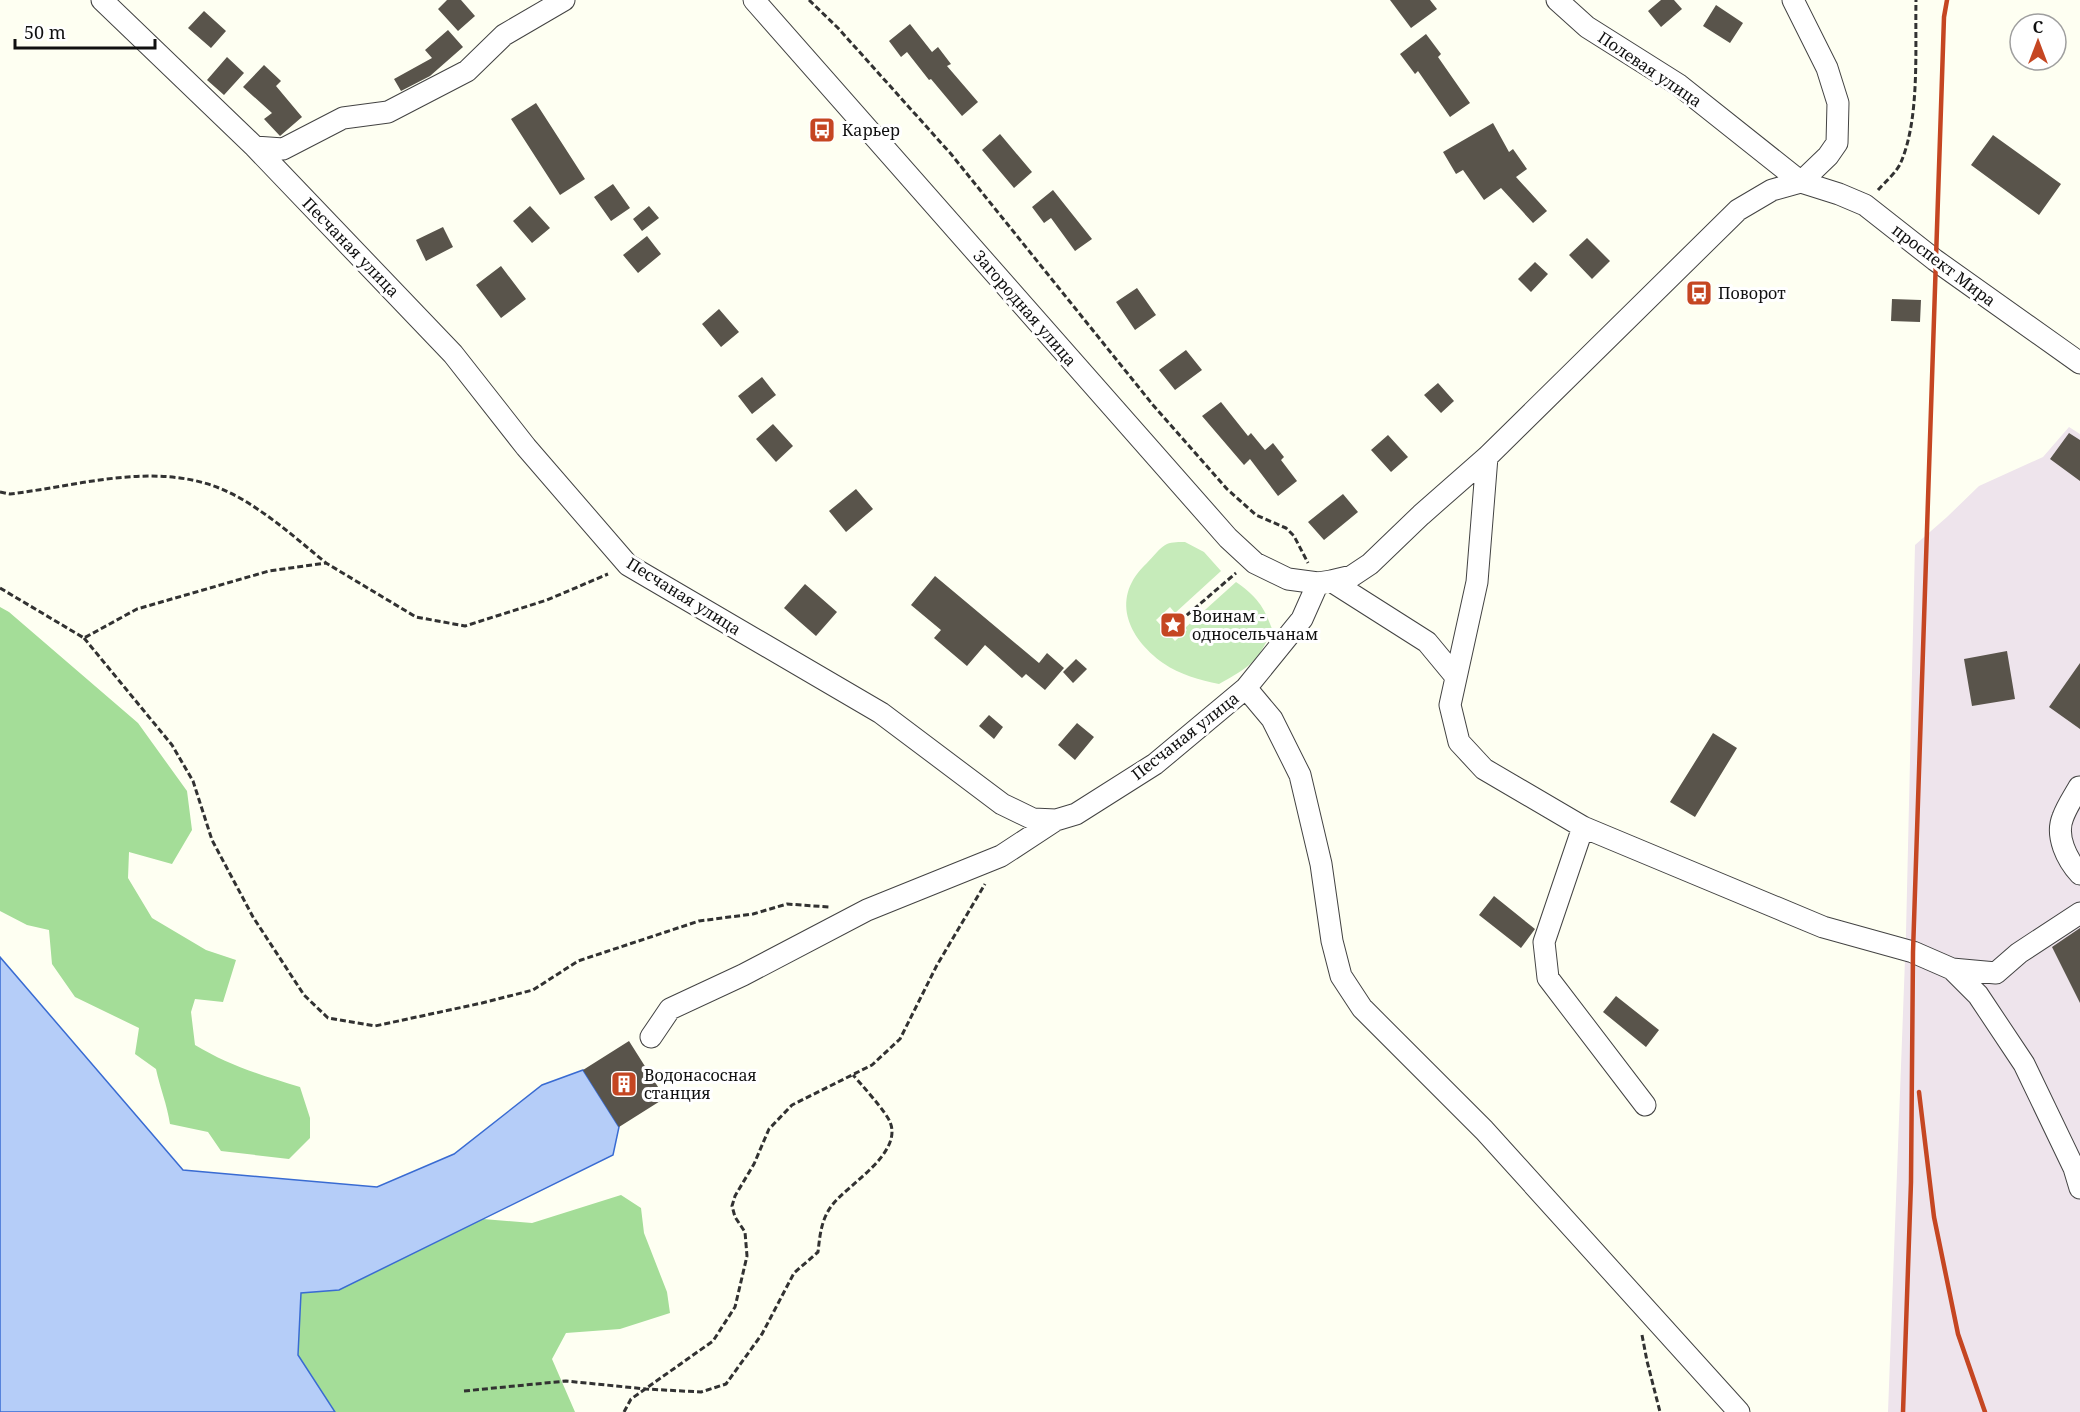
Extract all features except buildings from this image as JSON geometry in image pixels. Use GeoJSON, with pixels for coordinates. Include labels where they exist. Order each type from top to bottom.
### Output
{"type":"FeatureCollection","features":[{"type":"Feature","properties":{"kind":"street","name":"Песчаная улица"},"geometry":{"type":"LineString","coordinates":[[102,0],[255,147],[453,354],[526,447],[628,565],[881,713],[1002,804],[1034,819],[1056,820],[1076,814],[1155,764],[1246,688],[1302,619],[1324,582]]}},
{"type":"Feature","properties":{"kind":"street"},"geometry":{"type":"LineString","coordinates":[[255,147],[283,149],[343,118],[388,112],[467,71],[504,35],[564,0]]}},
{"type":"Feature","properties":{"kind":"street","name":"Загородная улица"},"geometry":{"type":"LineString","coordinates":[[754,0],[1228,538],[1251,560],[1287,579],[1324,582]]}},
{"type":"Feature","properties":{"kind":"street","name":"Полевая улица"},"geometry":{"type":"LineString","coordinates":[[1557,0],[1587,27],[1679,85],[1801,182]]}},
{"type":"Feature","properties":{"kind":"street"},"geometry":{"type":"LineString","coordinates":[[1324,582],[1352,576],[1370,564],[1421,515],[1487,458],[1738,210],[1772,190],[1801,182],[1828,156],[1837,143],[1838,103],[1827,68],[1793,0]]}},
{"type":"Feature","properties":{"kind":"street","name":"проспект Мира"},"geometry":{"type":"LineString","coordinates":[[1801,182],[1865,205],[1935,260],[2080,363]]}},
{"type":"Feature","properties":{"kind":"street"},"geometry":{"type":"LineString","coordinates":[[1487,458],[1477,582],[1450,705],[1459,742],[1484,769],[1583,827],[1823,927],[1913,952],[1952,969],[1996,973],[2019,953],[2080,913]]}},
{"type":"Feature","properties":{"kind":"street"},"geometry":{"type":"LineString","coordinates":[[1324,582],[1427,642],[1456,677]]}},
{"type":"Feature","properties":{"kind":"street"},"geometry":{"type":"LineString","coordinates":[[1246,688],[1272,719],[1300,775],[1322,864],[1332,941],[1341,976],[1362,1008],[1484,1130],[1739,1412]]}},
{"type":"Feature","properties":{"kind":"street"},"geometry":{"type":"LineString","coordinates":[[2079,787],[2061,819],[2062,844],[2070,864],[2080,874]]}},
{"type":"Feature","properties":{"kind":"street"},"geometry":{"type":"LineString","coordinates":[[651,1037],[670,1009],[743,975],[867,910],[1001,856],[1056,820]]}},
{"type":"Feature","properties":{"kind":"street"},"geometry":{"type":"LineString","coordinates":[[1583,827],[1544,942],[1548,978],[1645,1105]]}},
{"type":"Feature","properties":{"kind":"street"},"geometry":{"type":"LineString","coordinates":[[1952,969],[1978,995],[2024,1064],[2074,1168],[2080,1188]]}},
{"type":"Feature","properties":{"kind":"path"},"geometry":{"type":"LineString","coordinates":[[809,0],[838,28],[951,154],[1153,405],[1227,489],[1256,515],[1286,528],[1294,536],[1324,582]]}},
{"type":"Feature","properties":{"kind":"path"},"geometry":{"type":"LineString","coordinates":[[1865,205],[1901,163],[1911,127],[1915,74],[1916,0]]}},
{"type":"Feature","properties":{"kind":"path"},"geometry":{"type":"LineString","coordinates":[[0,492],[10,494],[151,475],[198,480],[236,496],[254,507],[326,562],[416,617],[465,626],[547,600],[628,565]]}},
{"type":"Feature","properties":{"kind":"path"},"geometry":{"type":"LineString","coordinates":[[1180,621],[1251,560]]}},
{"type":"Feature","properties":{"kind":"path"},"geometry":{"type":"LineString","coordinates":[[84,638],[137,609],[269,571],[326,562]]}},
{"type":"Feature","properties":{"kind":"path"},"geometry":{"type":"LineString","coordinates":[[0,588],[84,638],[172,745],[193,781],[212,840],[253,917],[303,995],[328,1018],[375,1026],[471,1005],[533,990],[578,961],[699,921],[753,915],[787,904],[832,907]]}},
{"type":"Feature","properties":{"kind":"path"},"geometry":{"type":"LineString","coordinates":[[624,1412],[632,1399],[713,1341],[735,1307],[747,1256],[745,1232],[735,1217],[732,1206],[769,1129],[792,1105],[872,1065],[900,1039],[938,964],[1001,856]]}},
{"type":"Feature","properties":{"kind":"path"},"geometry":{"type":"LineString","coordinates":[[464,1391],[566,1380],[646,1389],[701,1392],[726,1384],[762,1334],[794,1273],[818,1252],[821,1226],[832,1205],[875,1165],[892,1139],[891,1122],[853,1075]]}},
{"type":"Feature","properties":{"kind":"path"},"geometry":{"type":"LineString","coordinates":[[1641,1303],[1640,1317],[1647,1361],[1660,1412]]}},
{"type":"Feature","properties":{"kind":"shaded area"},"geometry":{"type":"Polygon","coordinates":[[[2069,427],[2080,434],[2080,1412],[1888,1412],[1906,933],[1915,545],[1979,486],[2043,457],[2069,427]]]}},
{"type":"Feature","properties":{"kind":"green space"},"geometry":{"type":"Polygon","coordinates":[[[1185,542],[1204,552],[1221,571],[1175,613],[1170,607],[1156,620],[1175,641],[1187,630],[1185,628],[1236,582],[1258,602],[1272,629],[1262,650],[1252,663],[1219,684],[1183,674],[1163,663],[1140,641],[1132,629],[1128,616],[1126,603],[1129,589],[1136,576],[1164,545],[1185,542]]]}},
{"type":"Feature","properties":{"kind":"green space"},"geometry":{"type":"Polygon","coordinates":[[[0,607],[9,612],[138,723],[187,791],[192,830],[172,864],[129,852],[128,878],[152,918],[206,950],[236,960],[223,1002],[195,999],[191,1012],[195,1045],[233,1064],[300,1087],[310,1118],[310,1138],[289,1159],[221,1151],[208,1132],[170,1124],[156,1069],[135,1054],[139,1028],[75,997],[52,964],[49,930],[27,925],[0,911],[0,607]]]}},
{"type":"Feature","properties":{"kind":"green space"},"geometry":{"type":"Polygon","coordinates":[[[621,1195],[641,1208],[644,1233],[667,1292],[670,1313],[620,1329],[566,1333],[552,1359],[575,1412],[335,1412],[298,1355],[301,1293],[339,1290],[483,1219],[532,1223],[621,1195]]]}},
{"type":"Feature","properties":{"kind":"water"},"geometry":{"type":"Polygon","coordinates":[[[0,957],[183,1170],[377,1187],[454,1154],[542,1085],[583,1070],[619,1127],[613,1155],[339,1290],[301,1293],[298,1355],[335,1412],[0,1412],[0,957]]]}},
{"type":"Feature","properties":{"kind":"railway"},"geometry":{"type":"LineString","coordinates":[[1903,1412],[1911,1182],[1913,952],[1944,17],[1947,0]]}},
{"type":"Feature","properties":{"kind":"railway"},"geometry":{"type":"LineString","coordinates":[[1919,1092],[1934,1217],[1958,1334],[1985,1412]]}},
{"type":"Feature","properties":{"kind":"place","name":"Карьер"},"geometry":{"type":"Point","coordinates":[822,130]}},
{"type":"Feature","properties":{"kind":"place","name":"Поворот"},"geometry":{"type":"Point","coordinates":[1699,293]}},
{"type":"Feature","properties":{"kind":"place","name":"Воинам - односельчанам"},"geometry":{"type":"Point","coordinates":[1173,625]}},
{"type":"Feature","properties":{"kind":"place","name":"Водонасосная станция"},"geometry":{"type":"Point","coordinates":[624,1084]}}]}
